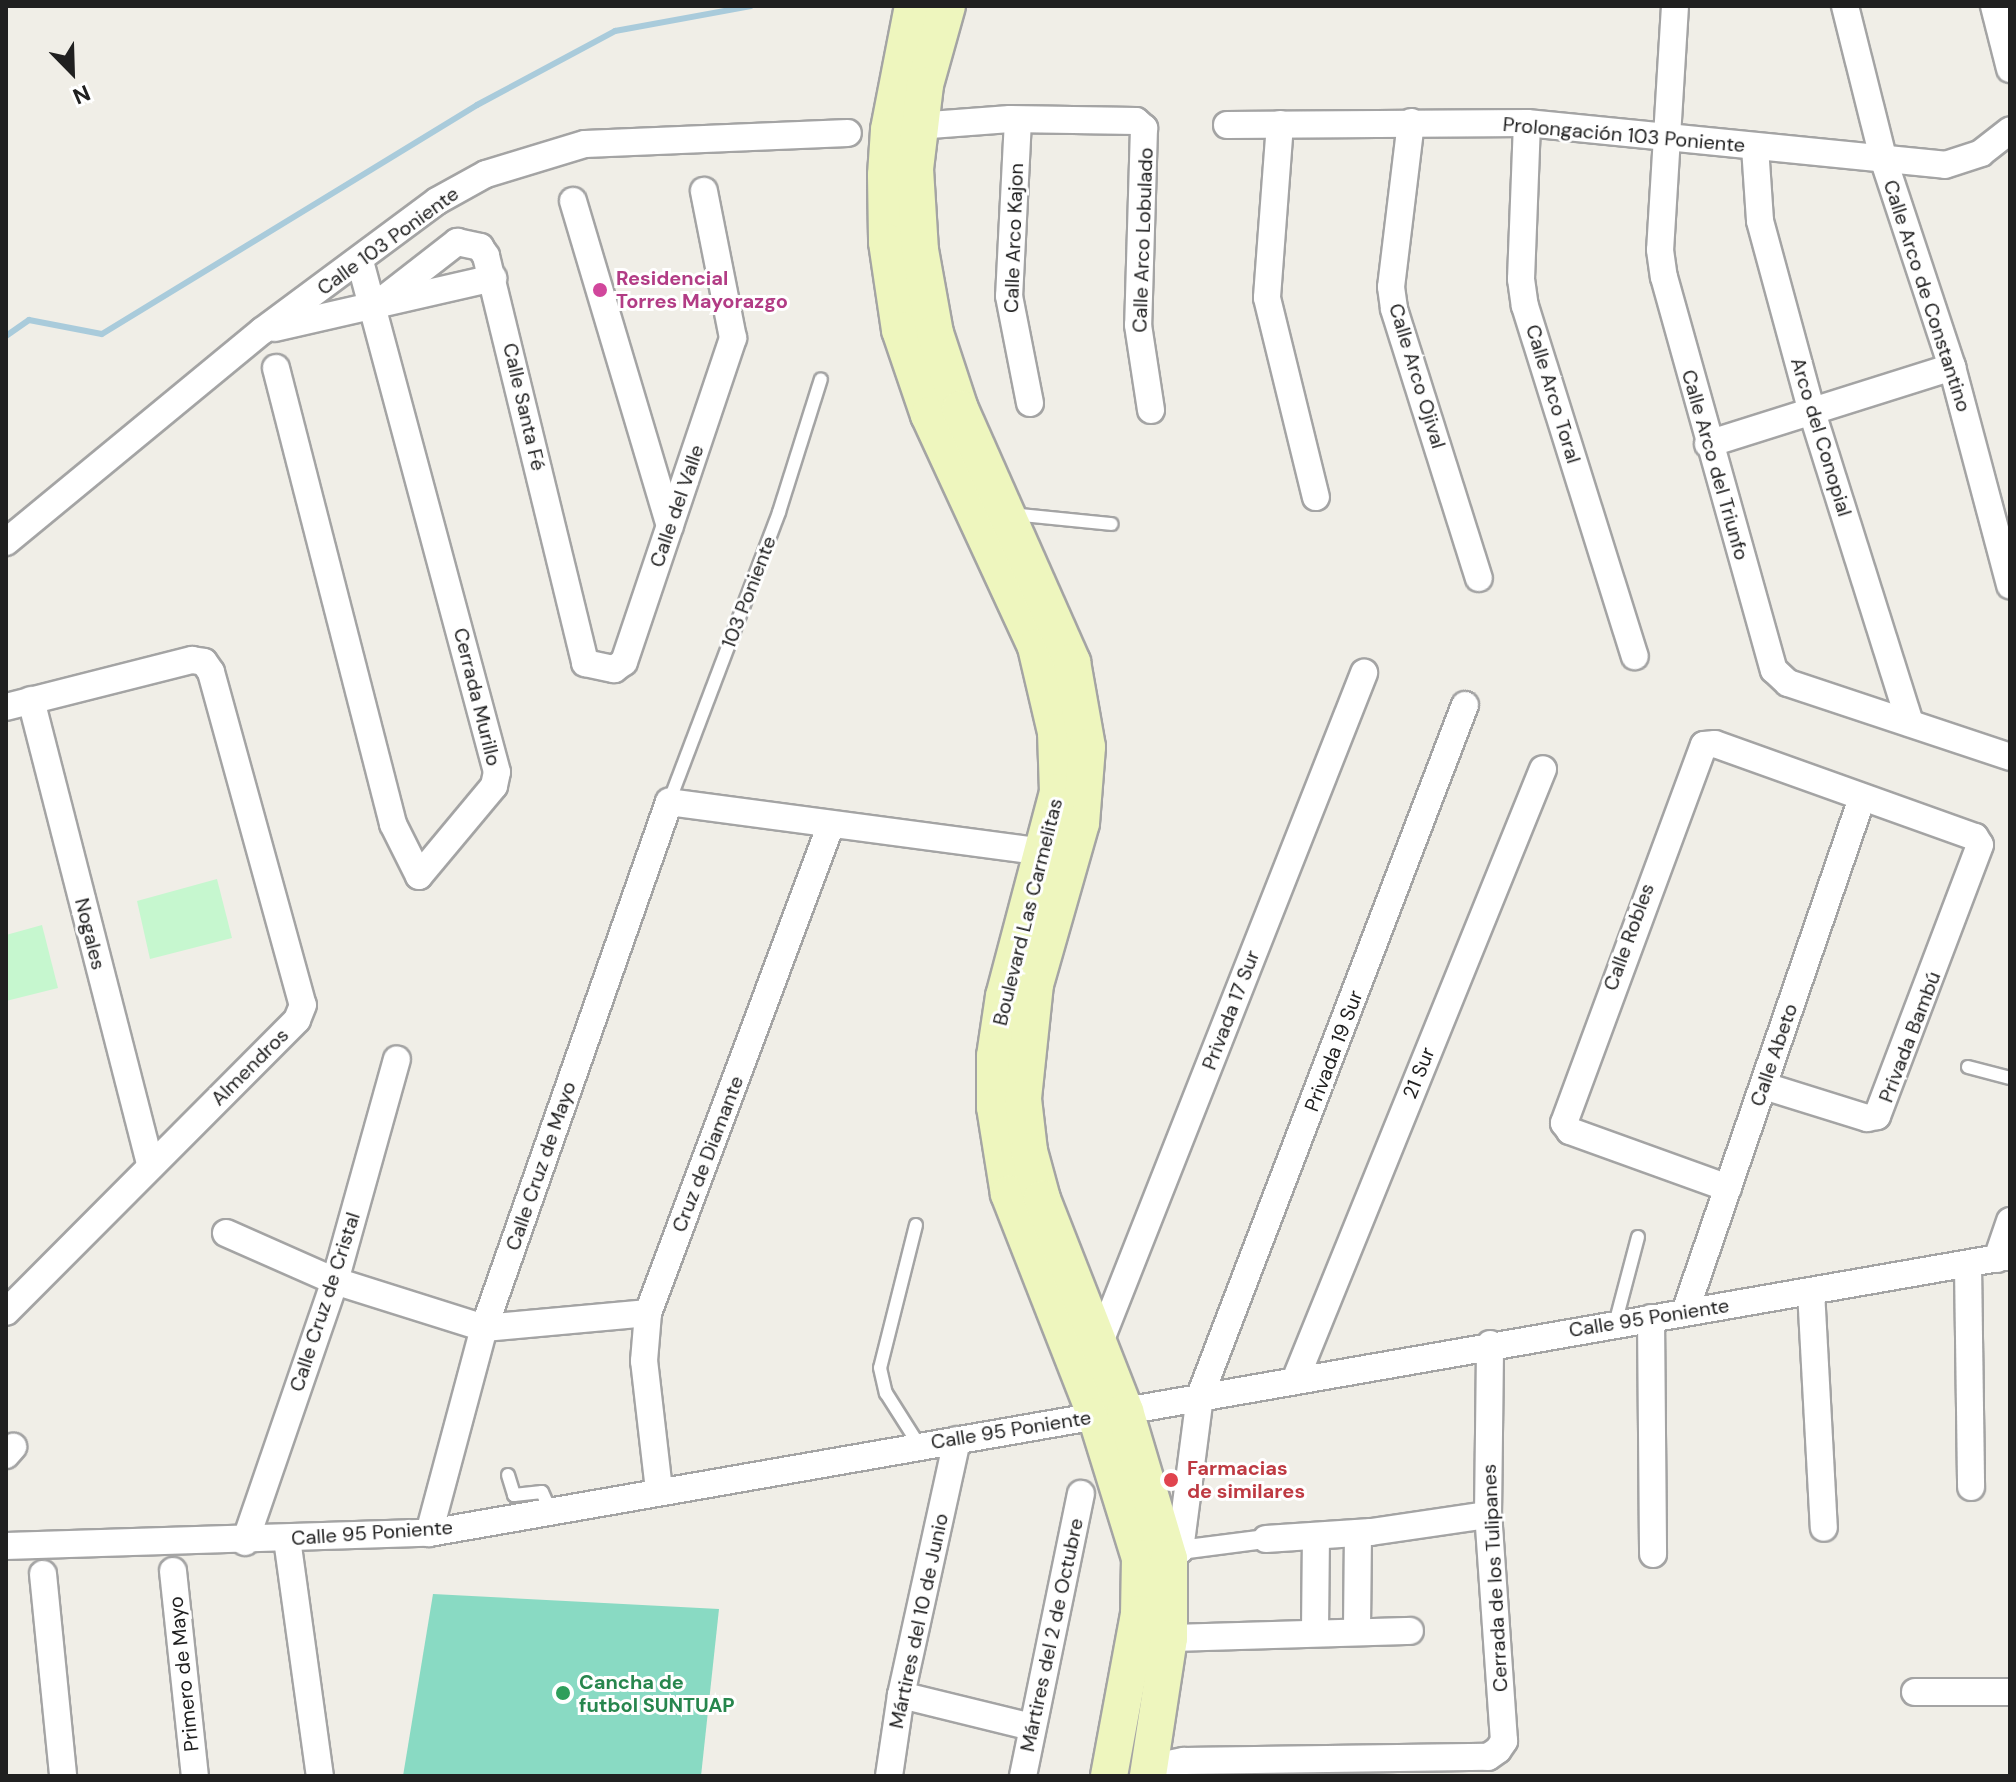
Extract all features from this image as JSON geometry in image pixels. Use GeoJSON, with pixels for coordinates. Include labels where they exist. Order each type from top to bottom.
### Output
{"type":"FeatureCollection","features":[{"type":"Feature","properties":{"kind":"main road","name":"Boulevard Las Carmelitas"},"geometry":{"type":"LineString","coordinates":[[913,6],[887,160],[887,242],[900,330],[929,415],[1036,647],[1081,823],[1035,984],[1023,1099],[1042,1199],[1098,1347],[1142,1587],[1109,1776]]}},
{"type":"Feature","properties":{"kind":"main road","name":"Boulevard Las Carmelitas"},"geometry":{"type":"LineString","coordinates":[[947,6],[917,126],[916,205],[935,333],[1004,514],[1080,688],[1087,747],[1046,852],[1004,996],[995,1056],[996,1121],[1009,1194],[1174,1555],[1169,1638],[1149,1772]]}},
{"type":"Feature","properties":{"kind":"street","name":"Calle Arco del Triunfo"},"geometry":{"type":"LineString","coordinates":[[1675,6],[1660,250],[1664,277],[1708,444],[1779,677],[2010,757]]}},
{"type":"Feature","properties":{"kind":"street","name":"Calle Arco de Constantino"},"geometry":{"type":"LineString","coordinates":[[1845,6],[1884,161],[1952,367],[2010,585]]}},
{"type":"Feature","properties":{"kind":"street"},"geometry":{"type":"LineString","coordinates":[[1994,6],[2010,69]]}},
{"type":"Feature","properties":{"kind":"street"},"geometry":{"type":"LineString","coordinates":[[917,126],[1018,120]]}},
{"type":"Feature","properties":{"kind":"street","name":"Calle Arco Lobulado"},"geometry":{"type":"LineString","coordinates":[[1018,120],[1136,121],[1147,136],[1138,325],[1151,410]]}},
{"type":"Feature","properties":{"kind":"street","name":"Calle Arco Kajon"},"geometry":{"type":"LineString","coordinates":[[1018,120],[1009,296],[1030,403]]}},
{"type":"Feature","properties":{"kind":"street","name":"Calle Arco Ojival"},"geometry":{"type":"LineString","coordinates":[[1411,122],[1391,287],[1394,309],[1479,578]]}},
{"type":"Feature","properties":{"kind":"street","name":"Prolongación 103 Poniente"},"geometry":{"type":"LineString","coordinates":[[1227,125],[1527,123],[1884,161],[1960,163],[2010,130]]}},
{"type":"Feature","properties":{"kind":"street","name":"Calle Arco Toral"},"geometry":{"type":"LineString","coordinates":[[1527,123],[1521,279],[1525,306],[1635,656]]}},
{"type":"Feature","properties":{"kind":"street"},"geometry":{"type":"LineString","coordinates":[[1280,124],[1267,298],[1316,497]]}},
{"type":"Feature","properties":{"kind":"street","name":"Calle 103 Poniente"},"geometry":{"type":"LineString","coordinates":[[6,542],[262,331],[437,201],[486,174],[539,154],[585,144],[848,133]]}},
{"type":"Feature","properties":{"kind":"street","name":"Arco del Conopial"},"geometry":{"type":"LineString","coordinates":[[1755,147],[1760,221],[1812,412],[1910,723]]}},
{"type":"Feature","properties":{"kind":"street","name":"Calle del Valle"},"geometry":{"type":"LineString","coordinates":[[614,669],[624,662],[733,338],[704,191]]}},
{"type":"Feature","properties":{"kind":"street"},"geometry":{"type":"LineString","coordinates":[[573,201],[670,526]]}},
{"type":"Feature","properties":{"kind":"street","name":"Calle Santa Fé"},"geometry":{"type":"LineString","coordinates":[[376,305],[457,242],[480,247],[493,278],[585,663],[614,669]]}},
{"type":"Feature","properties":{"kind":"street","name":"Cerrada Murillo"},"geometry":{"type":"LineString","coordinates":[[276,368],[393,824],[419,876],[494,786],[497,772],[376,305],[360,261]]}},
{"type":"Feature","properties":{"kind":"street"},"geometry":{"type":"LineString","coordinates":[[262,331],[493,278]]}},
{"type":"Feature","properties":{"kind":"street"},"geometry":{"type":"LineString","coordinates":[[1708,444],[1952,367]]}},
{"type":"Feature","properties":{"kind":"street","name":"Almendros"},"geometry":{"type":"LineString","coordinates":[[6,1312],[297,1020],[303,1005],[211,672],[204,662],[192,660],[18,704]]}},
{"type":"Feature","properties":{"kind":"street","name":"Privada 17 Sur"},"geometry":{"type":"LineString","coordinates":[[1098,1347],[1364,673]]}},
{"type":"Feature","properties":{"kind":"street","name":"Nogales"},"geometry":{"type":"LineString","coordinates":[[18,704],[151,1166]]}},
{"type":"Feature","properties":{"kind":"street","name":"Privada 19 Sur"},"geometry":{"type":"LineString","coordinates":[[1174,1555],[1200,1396],[1465,705]]}},
{"type":"Feature","properties":{"kind":"street","name":"Calle Robles"},"geometry":{"type":"LineString","coordinates":[[1728,1188],[1570,1131],[1565,1111],[1698,750],[1715,744],[1862,798]]}},
{"type":"Feature","properties":{"kind":"street","name":"21 Sur"},"geometry":{"type":"LineString","coordinates":[[1296,1378],[1543,769]]}},
{"type":"Feature","properties":{"kind":"street","name":"Privada Bambú"},"geometry":{"type":"LineString","coordinates":[[1764,1086],[1867,1118],[1877,1116],[1981,855],[1975,837],[1862,798]]}},
{"type":"Feature","properties":{"kind":"street","name":"Calle Abeto"},"geometry":{"type":"LineString","coordinates":[[1685,1312],[1862,798]]}},
{"type":"Feature","properties":{"kind":"street"},"geometry":{"type":"LineString","coordinates":[[669,802],[830,827],[1046,852]]}},
{"type":"Feature","properties":{"kind":"street","name":"Calle Cruz de Mayo"},"geometry":{"type":"LineString","coordinates":[[429,1533],[484,1328],[669,802]]}},
{"type":"Feature","properties":{"kind":"street","name":"Cruz de Diamante"},"geometry":{"type":"LineString","coordinates":[[659,1490],[644,1361],[648,1313],[830,827]]}},
{"type":"Feature","properties":{"kind":"street","name":"Calle Cruz de Cristal"},"geometry":{"type":"LineString","coordinates":[[245,1542],[335,1281],[397,1059]]}},
{"type":"Feature","properties":{"kind":"street"},"geometry":{"type":"LineString","coordinates":[[2003,1258],[2010,1221]]}},
{"type":"Feature","properties":{"kind":"street"},"geometry":{"type":"LineString","coordinates":[[226,1233],[335,1281],[484,1328],[648,1313]]}},
{"type":"Feature","properties":{"kind":"street","name":"Calle 95 Poniente"},"geometry":{"type":"LineString","coordinates":[[6,1546],[245,1542],[429,1533],[1490,1344],[2003,1258]]}},
{"type":"Feature","properties":{"kind":"street"},"geometry":{"type":"LineString","coordinates":[[1968,1265],[1971,1487]]}},
{"type":"Feature","properties":{"kind":"street"},"geometry":{"type":"LineString","coordinates":[[1811,1291],[1824,1528]]}},
{"type":"Feature","properties":{"kind":"street"},"geometry":{"type":"LineString","coordinates":[[1651,1318],[1653,1554]]}},
{"type":"Feature","properties":{"kind":"street","name":"Cerrada de los Tulipanes"},"geometry":{"type":"LineString","coordinates":[[1149,1772],[1184,1761],[1488,1757],[1504,1741],[1488,1515],[1490,1344]]}},
{"type":"Feature","properties":{"kind":"street","name":"Mártires del 10 de Junio"},"geometry":{"type":"LineString","coordinates":[[889,1776],[901,1695],[957,1440]]}},
{"type":"Feature","properties":{"kind":"street","name":"Mártires del 2 de Octubre"},"geometry":{"type":"LineString","coordinates":[[1023,1776],[1081,1494]]}},
{"type":"Feature","properties":{"kind":"street"},"geometry":{"type":"LineString","coordinates":[[1174,1555],[1266,1539],[1358,1533],[1488,1515]]}},
{"type":"Feature","properties":{"kind":"street"},"geometry":{"type":"LineString","coordinates":[[1357,1628],[1358,1533]]}},
{"type":"Feature","properties":{"kind":"street"},"geometry":{"type":"LineString","coordinates":[[1315,1630],[1316,1536]]}},
{"type":"Feature","properties":{"kind":"street"},"geometry":{"type":"LineString","coordinates":[[287,1539],[320,1776]]}},
{"type":"Feature","properties":{"kind":"street","name":"Primero de Mayo"},"geometry":{"type":"LineString","coordinates":[[173,1571],[195,1776]]}},
{"type":"Feature","properties":{"kind":"street"},"geometry":{"type":"LineString","coordinates":[[43,1574],[63,1776]]}},
{"type":"Feature","properties":{"kind":"street"},"geometry":{"type":"LineString","coordinates":[[1169,1638],[1357,1628],[1410,1631]]}},
{"type":"Feature","properties":{"kind":"street"},"geometry":{"type":"LineString","coordinates":[[1915,1692],[2010,1692]]}},
{"type":"Feature","properties":{"kind":"street"},"geometry":{"type":"LineString","coordinates":[[901,1695],[1031,1727]]}},
{"type":"Feature","properties":{"kind":"lane","name":"103 Poniente"},"geometry":{"type":"LineString","coordinates":[[669,802],[779,512],[821,379]]}},
{"type":"Feature","properties":{"kind":"lane"},"geometry":{"type":"LineString","coordinates":[[1004,514],[1112,524]]}},
{"type":"Feature","properties":{"kind":"lane"},"geometry":{"type":"LineString","coordinates":[[1968,1067],[2010,1078]]}},
{"type":"Feature","properties":{"kind":"lane"},"geometry":{"type":"LineString","coordinates":[[916,1225],[880,1368],[886,1393],[919,1445]]}},
{"type":"Feature","properties":{"kind":"lane"},"geometry":{"type":"LineString","coordinates":[[1615,1324],[1638,1237]]}},
{"type":"Feature","properties":{"kind":"lane"},"geometry":{"type":"LineString","coordinates":[[508,1475],[514,1495],[542,1492],[550,1510]]}},
{"type":"Feature","properties":{"kind":"green space"},"geometry":{"type":"Polygon","coordinates":[[[217,879],[232,938],[150,959],[137,901],[217,879]]]}},
{"type":"Feature","properties":{"kind":"green space"},"geometry":{"type":"Polygon","coordinates":[[[42,925],[58,988],[6,1001],[6,935],[42,925]]]}},
{"type":"Feature","properties":{"kind":"green space","name":"Cancha de futbol SUNTUAP"},"geometry":{"type":"Polygon","coordinates":[[[433,1594],[719,1609],[701,1776],[403,1776],[433,1594]]]}},
{"type":"Feature","properties":{"kind":"waterway"},"geometry":{"type":"LineString","coordinates":[[6,336],[29,320],[102,334],[477,105],[615,31],[751,6]]}},
{"type":"Feature","properties":{"kind":"place","name":"Residencial Torres Mayorazgo"},"geometry":{"type":"Point","coordinates":[600,290]}},
{"type":"Feature","properties":{"kind":"place","name":"Farmacias de similares"},"geometry":{"type":"Point","coordinates":[1171,1480]}},
{"type":"Feature","properties":{"kind":"place","name":"Cancha de futbol SUNTUAP"},"geometry":{"type":"Point","coordinates":[563,1693]}}]}
